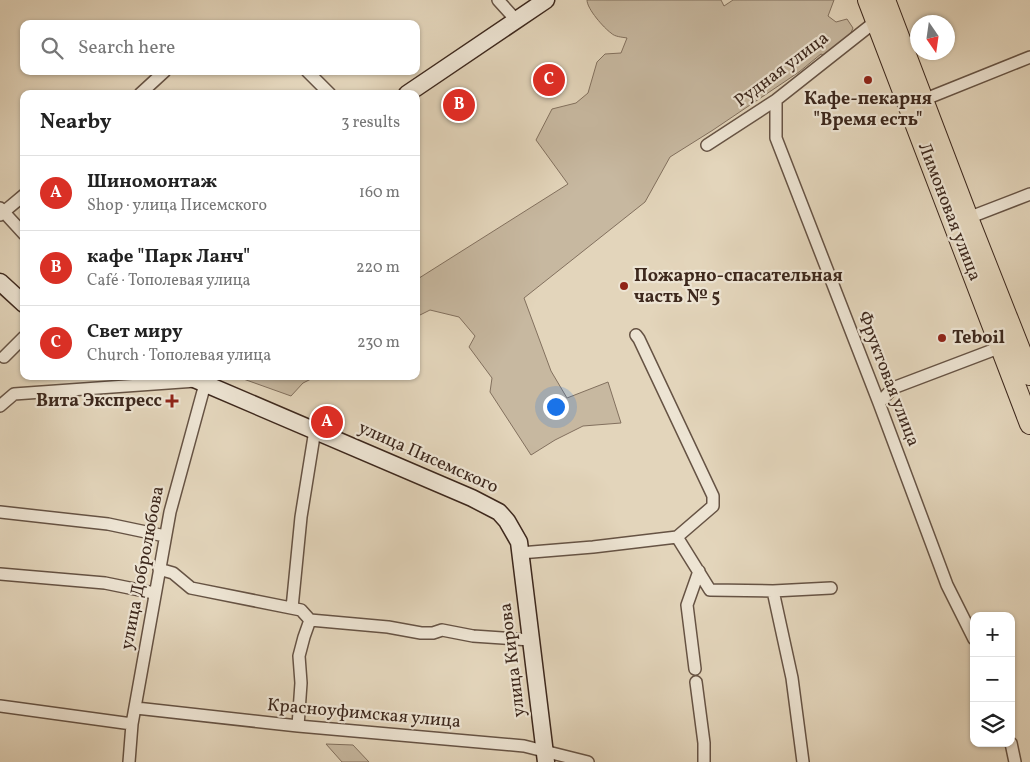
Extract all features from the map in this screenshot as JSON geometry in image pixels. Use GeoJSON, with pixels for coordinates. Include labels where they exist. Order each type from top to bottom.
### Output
{"type":"FeatureCollection","features":[{"type":"Feature","properties":{"kind":"highway","name":"Лимоновая улица"},"geometry":{"type":"LineString","coordinates":[[868,0],[1016,341],[1030,424]]}},
{"type":"Feature","properties":{"kind":"highway","name":"Лимоновая улица"},"geometry":{"type":"LineString","coordinates":[[885,0],[1030,375]]}},
{"type":"Feature","properties":{"kind":"main road"},"geometry":{"type":"LineString","coordinates":[[412,90],[546,0]]}},
{"type":"Feature","properties":{"kind":"main road"},"geometry":{"type":"LineString","coordinates":[[0,282],[20,300]]}},
{"type":"Feature","properties":{"kind":"main road","name":"улица Писемского"},"geometry":{"type":"LineString","coordinates":[[197,380],[472,498],[499,512],[519,542],[520,553]]}},
{"type":"Feature","properties":{"kind":"main road","name":"улица Кирова"},"geometry":{"type":"LineString","coordinates":[[520,553],[545,756]]}},
{"type":"Feature","properties":{"kind":"street"},"geometry":{"type":"LineString","coordinates":[[498,0],[516,20]]}},
{"type":"Feature","properties":{"kind":"street","name":"Рудная улица"},"geometry":{"type":"LineString","coordinates":[[707,145],[776,100],[876,21]]}},
{"type":"Feature","properties":{"kind":"street"},"geometry":{"type":"LineString","coordinates":[[923,100],[1030,57]]}},
{"type":"Feature","properties":{"kind":"street"},"geometry":{"type":"LineString","coordinates":[[145,90],[161,75]]}},
{"type":"Feature","properties":{"kind":"street"},"geometry":{"type":"LineString","coordinates":[[311,75],[326,90]]}},
{"type":"Feature","properties":{"kind":"street","name":"Фруктовая улица"},"geometry":{"type":"LineString","coordinates":[[776,100],[776,138],[879,403],[947,585],[970,631]]}},
{"type":"Feature","properties":{"kind":"street"},"geometry":{"type":"LineString","coordinates":[[968,218],[1030,194]]}},
{"type":"Feature","properties":{"kind":"street"},"geometry":{"type":"LineString","coordinates":[[20,198],[1,212],[20,230]]}},
{"type":"Feature","properties":{"kind":"street"},"geometry":{"type":"LineString","coordinates":[[520,553],[677,537],[713,506],[713,496],[636,335]]}},
{"type":"Feature","properties":{"kind":"street"},"geometry":{"type":"LineString","coordinates":[[879,403],[894,388],[1016,341]]}},
{"type":"Feature","properties":{"kind":"street"},"geometry":{"type":"LineString","coordinates":[[4,357],[20,342]]}},
{"type":"Feature","properties":{"kind":"street"},"geometry":{"type":"LineString","coordinates":[[0,406],[14,394],[197,380]]}},
{"type":"Feature","properties":{"kind":"street","name":"улица Добролюбова"},"geometry":{"type":"LineString","coordinates":[[128,762],[132,724],[154,593],[197,380]]}},
{"type":"Feature","properties":{"kind":"street"},"geometry":{"type":"LineString","coordinates":[[292,608],[301,517],[314,430]]}},
{"type":"Feature","properties":{"kind":"street"},"geometry":{"type":"LineString","coordinates":[[0,512],[108,524],[165,536]]}},
{"type":"Feature","properties":{"kind":"street"},"geometry":{"type":"LineString","coordinates":[[677,537],[710,590],[774,591],[831,588]]}},
{"type":"Feature","properties":{"kind":"street"},"geometry":{"type":"LineString","coordinates":[[159,569],[173,573],[191,588],[301,610],[310,620],[388,627],[421,633],[433,633],[442,630],[474,636],[531,640]]}},
{"type":"Feature","properties":{"kind":"street"},"geometry":{"type":"LineString","coordinates":[[695,669],[687,605],[698,571]]}},
{"type":"Feature","properties":{"kind":"street"},"geometry":{"type":"LineString","coordinates":[[0,574],[105,583],[154,593]]}},
{"type":"Feature","properties":{"kind":"street"},"geometry":{"type":"LineString","coordinates":[[774,591],[792,678],[803,762]]}},
{"type":"Feature","properties":{"kind":"street"},"geometry":{"type":"LineString","coordinates":[[298,726],[301,683],[299,656],[310,620]]}},
{"type":"Feature","properties":{"kind":"street"},"geometry":{"type":"LineString","coordinates":[[696,682],[704,743],[704,762]]}},
{"type":"Feature","properties":{"kind":"street"},"geometry":{"type":"LineString","coordinates":[[0,706],[132,724]]}},
{"type":"Feature","properties":{"kind":"street","name":"Красноуфимская улица"},"geometry":{"type":"LineString","coordinates":[[136,708],[298,726],[524,746],[545,756],[588,762]]}},
{"type":"Feature","properties":{"kind":"street"},"geometry":{"type":"LineString","coordinates":[[1012,747],[1015,762]]}},
{"type":"Feature","properties":{"kind":"shaded area"},"geometry":{"type":"Polygon","coordinates":[[[587,0],[721,0],[724,6],[733,0],[834,0],[828,16],[836,22],[847,19],[853,28],[847,42],[825,56],[821,54],[799,72],[670,157],[645,202],[524,298],[551,371],[567,398],[608,382],[621,423],[583,426],[531,455],[490,392],[492,378],[469,347],[475,336],[459,317],[430,310],[420,315],[420,277],[568,184],[536,140],[552,109],[576,103],[588,93],[597,62],[605,54],[621,53],[627,38],[619,37],[608,31],[600,23],[587,0]]]}},
{"type":"Feature","properties":{"kind":"shaded area"},"geometry":{"type":"Polygon","coordinates":[[[246,380],[309,380],[303,383],[291,396],[246,380]]]}},
{"type":"Feature","properties":{"kind":"shaded area"},"geometry":{"type":"Polygon","coordinates":[[[326,744],[353,745],[369,762],[342,762],[326,744]]]}},
{"type":"Feature","properties":{"kind":"place","name":"Свет миру"},"geometry":{"type":"Point","coordinates":[549,80]}},
{"type":"Feature","properties":{"kind":"place","name":"Кафе-пекарня \"Время есть\""},"geometry":{"type":"Point","coordinates":[868,80]}},
{"type":"Feature","properties":{"kind":"place","name":"кафе \"Парк Ланч\""},"geometry":{"type":"Point","coordinates":[459,105]}},
{"type":"Feature","properties":{"kind":"place","name":"Пожарно-спасательная часть № 5"},"geometry":{"type":"Point","coordinates":[624,286]}},
{"type":"Feature","properties":{"kind":"place","name":"Teboil"},"geometry":{"type":"Point","coordinates":[942,338]}},
{"type":"Feature","properties":{"kind":"place","name":"Вита Экспресс"},"geometry":{"type":"Point","coordinates":[172,401]}},
{"type":"Feature","properties":{"kind":"place","name":"Шиномонтаж"},"geometry":{"type":"Point","coordinates":[327,422]}}]}
